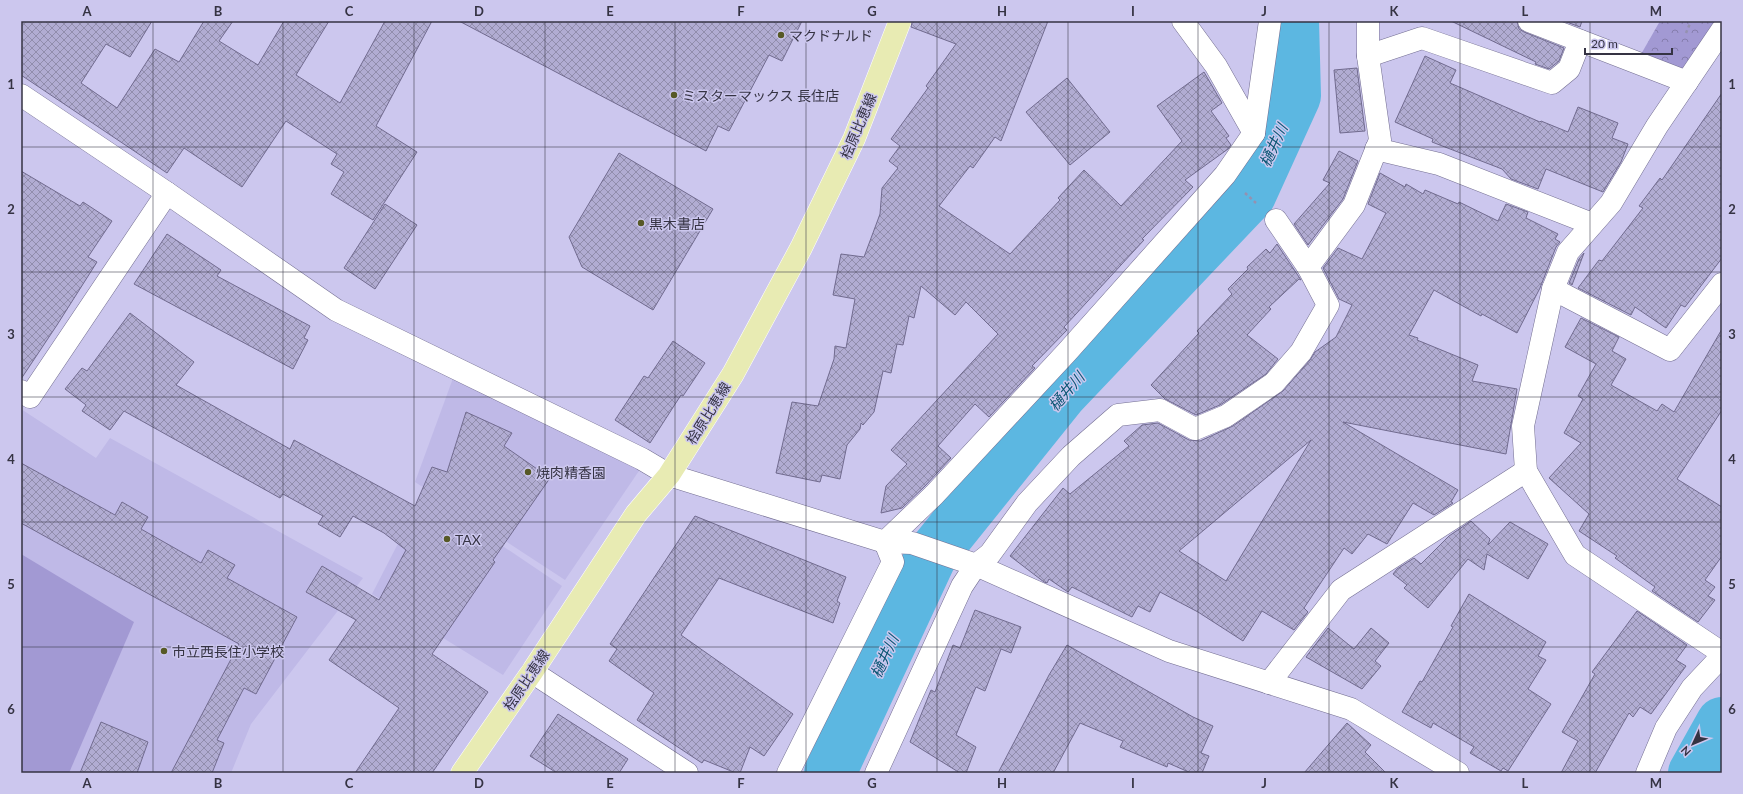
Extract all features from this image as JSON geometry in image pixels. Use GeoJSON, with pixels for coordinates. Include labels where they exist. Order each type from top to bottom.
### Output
{"type":"FeatureCollection","features":[{"type":"Feature","properties":{"kind":"main road","name":"桧原比恵線"},"geometry":{"type":"LineString","coordinates":[[462,773],[532,672],[636,514],[669,475],[733,374],[801,248],[854,139],[900,21]]}},
{"type":"Feature","properties":{"kind":"street"},"geometry":{"type":"LineString","coordinates":[[1183,21],[1216,66],[1254,133]]}},
{"type":"Feature","properties":{"kind":"street"},"geometry":{"type":"LineString","coordinates":[[885,542],[934,496],[1227,177],[1254,133],[1270,21]]}},
{"type":"Feature","properties":{"kind":"street"},"geometry":{"type":"LineString","coordinates":[[1308,267],[1354,205],[1380,140],[1368,56],[1368,21]]}},
{"type":"Feature","properties":{"kind":"street"},"geometry":{"type":"LineString","coordinates":[[1529,21],[1687,82]]}},
{"type":"Feature","properties":{"kind":"street"},"geometry":{"type":"LineString","coordinates":[[1722,30],[1657,126],[1611,203],[1568,252],[1553,289],[1524,426],[1526,471],[1574,555],[1722,653]]}},
{"type":"Feature","properties":{"kind":"street"},"geometry":{"type":"LineString","coordinates":[[1368,56],[1422,38],[1552,83],[1569,69],[1580,41]]}},
{"type":"Feature","properties":{"kind":"street"},"geometry":{"type":"LineString","coordinates":[[21,95],[167,193],[336,310],[642,459],[669,475],[885,542],[912,543],[976,565],[1169,651],[1351,709],[1458,773]]}},
{"type":"Feature","properties":{"kind":"street"},"geometry":{"type":"LineString","coordinates":[[1376,149],[1439,164],[1592,224]]}},
{"type":"Feature","properties":{"kind":"street"},"geometry":{"type":"LineString","coordinates":[[21,391],[30,397],[167,193]]}},
{"type":"Feature","properties":{"kind":"street"},"geometry":{"type":"LineString","coordinates":[[876,773],[962,586],[976,565],[990,554],[1028,503],[1071,456],[1118,415],[1160,410],[1195,429],[1226,416],[1274,383],[1301,352],[1328,305],[1308,267],[1276,220]]}},
{"type":"Feature","properties":{"kind":"street"},"geometry":{"type":"LineString","coordinates":[[1553,289],[1670,350],[1722,284]]}},
{"type":"Feature","properties":{"kind":"street"},"geometry":{"type":"LineString","coordinates":[[1269,683],[1342,590],[1526,471]]}},
{"type":"Feature","properties":{"kind":"street"},"geometry":{"type":"LineString","coordinates":[[788,773],[893,562],[885,542]]}},
{"type":"Feature","properties":{"kind":"street"},"geometry":{"type":"LineString","coordinates":[[1647,773],[1666,728],[1692,688],[1722,656]]}},
{"type":"Feature","properties":{"kind":"street"},"geometry":{"type":"LineString","coordinates":[[532,672],[687,773]]}},
{"type":"Feature","properties":{"kind":"path"},"geometry":{"type":"LineString","coordinates":[[1688,30],[1691,21]]}},
{"type":"Feature","properties":{"kind":"path"},"geometry":{"type":"LineString","coordinates":[[1227,177],[1276,220]]}},
{"type":"Feature","properties":{"kind":"shaded area","name":"焼肉精香園"},"geometry":{"type":"Polygon","coordinates":[[[456,370],[645,462],[565,580],[415,482],[456,370]]]}},
{"type":"Feature","properties":{"kind":"shaded area","name":"市立西長住小学校"},"geometry":{"type":"Polygon","coordinates":[[[21,409],[96,458],[110,438],[363,578],[251,724],[231,773],[21,773],[21,409]]]}},
{"type":"Feature","properties":{"kind":"shaded area","name":"TAX"},"geometry":{"type":"Polygon","coordinates":[[[424,493],[562,586],[503,675],[372,594],[424,493]]]}},
{"type":"Feature","properties":{"kind":"green space"},"geometry":{"type":"Polygon","coordinates":[[[1660,21],[1721,21],[1687,82],[1636,63],[1660,21]]]}},
{"type":"Feature","properties":{"kind":"green space"},"geometry":{"type":"Polygon","coordinates":[[[21,554],[134,622],[69,773],[21,773],[21,554]]]}},
{"type":"Feature","properties":{"kind":"building"},"geometry":{"type":"Polygon","coordinates":[[[21,21],[152,21],[130,57],[106,44],[81,83],[117,108],[155,49],[179,62],[204,21],[233,21],[219,41],[258,65],[284,21],[329,21],[296,75],[340,103],[385,21],[432,21],[376,126],[417,152],[373,220],[331,194],[344,172],[331,164],[337,154],[286,121],[242,187],[184,148],[167,173],[21,75],[21,21]]]}},
{"type":"Feature","properties":{"kind":"building","name":"ミスターマックス 長住店"},"geometry":{"type":"Polygon","coordinates":[[[459,21],[802,21],[782,61],[769,55],[729,131],[718,126],[706,151],[459,21]]]}},
{"type":"Feature","properties":{"kind":"building"},"geometry":{"type":"Polygon","coordinates":[[[912,21],[1048,21],[1001,141],[995,137],[973,168],[970,166],[939,206],[1010,254],[1060,200],[1058,198],[1084,170],[1121,206],[1182,141],[1157,106],[1204,72],[1222,103],[1211,111],[1229,136],[1226,138],[1231,145],[1228,149],[1185,180],[1193,187],[1142,239],[1144,240],[1064,327],[1067,330],[1032,366],[1035,368],[989,417],[975,404],[938,446],[951,458],[925,486],[902,508],[881,513],[886,486],[907,464],[891,450],[998,334],[966,302],[955,315],[921,286],[914,318],[909,316],[903,345],[897,344],[891,373],[883,371],[874,412],[863,425],[861,423],[860,429],[847,445],[840,479],[822,475],[820,482],[776,473],[792,402],[818,406],[834,359],[835,346],[846,348],[855,299],[833,295],[841,254],[864,257],[880,214],[882,188],[898,168],[889,161],[900,146],[891,139],[928,88],[926,86],[956,44],[911,27],[912,21]]]}},
{"type":"Feature","properties":{"kind":"building"},"geometry":{"type":"Polygon","coordinates":[[[1451,21],[1517,21],[1519,29],[1524,32],[1564,48],[1559,61],[1549,69],[1535,64],[1536,62],[1451,21]]]}},
{"type":"Feature","properties":{"kind":"building"},"geometry":{"type":"Polygon","coordinates":[[[1564,21],[1582,21],[1580,27],[1564,21]]]}},
{"type":"Feature","properties":{"kind":"building"},"geometry":{"type":"Polygon","coordinates":[[[1425,56],[1456,70],[1450,83],[1540,122],[1541,121],[1568,132],[1578,107],[1618,123],[1612,138],[1628,144],[1621,162],[1603,192],[1546,169],[1538,189],[1511,179],[1502,169],[1432,142],[1433,139],[1395,122],[1425,56]]]}},
{"type":"Feature","properties":{"kind":"building"},"geometry":{"type":"Polygon","coordinates":[[[1357,68],[1365,131],[1340,133],[1334,70],[1357,68]]]}},
{"type":"Feature","properties":{"kind":"building"},"geometry":{"type":"Polygon","coordinates":[[[1067,78],[1110,132],[1070,165],[1026,112],[1067,78]]]}},
{"type":"Feature","properties":{"kind":"building"},"geometry":{"type":"Polygon","coordinates":[[[1722,93],[1722,258],[1685,307],[1681,305],[1666,328],[1635,307],[1631,315],[1578,288],[1599,260],[1602,261],[1643,208],[1639,206],[1660,178],[1662,180],[1722,93]]]}},
{"type":"Feature","properties":{"kind":"building"},"geometry":{"type":"Polygon","coordinates":[[[1339,151],[1358,161],[1343,199],[1308,245],[1294,224],[1330,183],[1323,180],[1339,151]]]}},
{"type":"Feature","properties":{"kind":"building","name":"黒木書店"},"geometry":{"type":"Polygon","coordinates":[[[619,153],[713,209],[653,310],[582,267],[569,237],[619,153]]]}},
{"type":"Feature","properties":{"kind":"building"},"geometry":{"type":"Polygon","coordinates":[[[21,171],[80,206],[83,202],[112,221],[88,257],[97,262],[21,379],[21,171]]]}},
{"type":"Feature","properties":{"kind":"building"},"geometry":{"type":"Polygon","coordinates":[[[1380,173],[1405,187],[1406,184],[1423,194],[1425,190],[1458,204],[1459,202],[1498,221],[1506,204],[1528,212],[1526,218],[1558,234],[1555,239],[1560,242],[1556,247],[1540,288],[1517,333],[1482,314],[1481,316],[1434,290],[1409,335],[1418,338],[1417,340],[1478,365],[1472,381],[1517,389],[1506,454],[1343,422],[1458,490],[1451,502],[1453,503],[1434,515],[1413,503],[1387,544],[1368,534],[1352,554],[1344,548],[1304,608],[1308,612],[1294,630],[1262,611],[1243,641],[1198,612],[1160,592],[1150,612],[1138,606],[1132,617],[1072,587],[1068,592],[1049,579],[1047,583],[1044,582],[1010,556],[1063,488],[1070,494],[1129,446],[1124,441],[1142,425],[1158,423],[1189,440],[1200,441],[1233,426],[1283,391],[1310,360],[1315,352],[1336,337],[1352,305],[1339,299],[1323,268],[1338,248],[1362,259],[1386,213],[1368,204],[1380,173]],[[1311,440],[1179,551],[1226,581],[1311,440]]]}},
{"type":"Feature","properties":{"kind":"building"},"geometry":{"type":"Polygon","coordinates":[[[385,204],[417,225],[375,289],[344,268],[385,204]]]}},
{"type":"Feature","properties":{"kind":"building"},"geometry":{"type":"Polygon","coordinates":[[[167,234],[221,270],[217,276],[310,326],[304,338],[308,340],[293,369],[134,284],[167,234]]]}},
{"type":"Feature","properties":{"kind":"building"},"geometry":{"type":"Polygon","coordinates":[[[1277,244],[1301,280],[1299,279],[1269,307],[1271,309],[1247,335],[1278,359],[1266,374],[1220,405],[1196,415],[1165,399],[1151,385],[1199,333],[1197,331],[1232,294],[1228,289],[1248,269],[1247,267],[1266,249],[1270,253],[1277,244]]]}},
{"type":"Feature","properties":{"kind":"building"},"geometry":{"type":"Polygon","coordinates":[[[1584,253],[1572,285],[1569,283],[1579,259],[1584,253]]]}},
{"type":"Feature","properties":{"kind":"building"},"geometry":{"type":"Polygon","coordinates":[[[130,313],[194,362],[176,385],[290,449],[294,440],[415,506],[432,467],[447,472],[466,412],[512,433],[504,446],[550,478],[493,560],[495,562],[432,654],[488,692],[432,773],[355,773],[399,708],[329,660],[356,620],[306,592],[322,566],[379,600],[406,550],[384,533],[353,516],[340,537],[318,524],[323,516],[283,494],[280,498],[124,411],[110,430],[82,411],[86,405],[65,389],[82,368],[87,371],[130,313]]]}},
{"type":"Feature","properties":{"kind":"building"},"geometry":{"type":"Polygon","coordinates":[[[1581,318],[1619,337],[1612,351],[1626,359],[1611,385],[1657,411],[1662,404],[1674,412],[1722,329],[1722,410],[1677,479],[1722,507],[1722,556],[1705,580],[1715,587],[1708,596],[1715,600],[1698,622],[1652,591],[1655,587],[1615,558],[1617,556],[1579,531],[1589,514],[1549,478],[1581,443],[1564,433],[1583,399],[1578,396],[1596,364],[1565,347],[1581,318]]]}},
{"type":"Feature","properties":{"kind":"building"},"geometry":{"type":"Polygon","coordinates":[[[673,341],[705,363],[683,396],[681,395],[650,443],[615,420],[644,376],[648,378],[673,341]]]}},
{"type":"Feature","properties":{"kind":"building"},"geometry":{"type":"Polygon","coordinates":[[[21,463],[115,515],[122,502],[148,517],[141,529],[201,563],[208,550],[235,565],[227,578],[297,617],[256,694],[244,688],[217,740],[224,743],[212,773],[171,773],[239,644],[21,523],[21,463]]]}},
{"type":"Feature","properties":{"kind":"building"},"geometry":{"type":"Polygon","coordinates":[[[695,516],[846,577],[837,601],[840,603],[833,623],[719,578],[681,635],[793,714],[764,756],[750,747],[740,773],[736,773],[704,760],[702,763],[637,720],[654,693],[609,661],[617,649],[610,644],[695,516]]]}},
{"type":"Feature","properties":{"kind":"building"},"geometry":{"type":"Polygon","coordinates":[[[1471,521],[1490,539],[1488,545],[1510,522],[1548,544],[1528,579],[1487,554],[1484,570],[1468,559],[1428,608],[1404,588],[1407,585],[1393,574],[1397,569],[1414,558],[1421,564],[1449,536],[1471,521]]]}},
{"type":"Feature","properties":{"kind":"building"},"geometry":{"type":"Polygon","coordinates":[[[1469,594],[1546,642],[1538,656],[1546,660],[1528,689],[1551,704],[1508,771],[1503,768],[1501,771],[1470,753],[1474,747],[1433,723],[1431,728],[1402,712],[1420,681],[1422,682],[1453,627],[1451,626],[1469,594]]]}},
{"type":"Feature","properties":{"kind":"building"},"geometry":{"type":"Polygon","coordinates":[[[975,610],[1021,627],[1011,653],[1001,649],[985,691],[976,687],[956,735],[976,747],[966,773],[960,773],[910,742],[931,690],[935,692],[953,645],[960,648],[975,610]]]}},
{"type":"Feature","properties":{"kind":"building"},"geometry":{"type":"Polygon","coordinates":[[[1637,611],[1687,645],[1676,660],[1686,666],[1651,714],[1640,707],[1633,717],[1629,713],[1595,773],[1561,773],[1578,741],[1562,732],[1595,674],[1592,672],[1637,611]]]}},
{"type":"Feature","properties":{"kind":"building"},"geometry":{"type":"Polygon","coordinates":[[[1328,628],[1354,649],[1371,628],[1389,643],[1375,661],[1381,666],[1362,689],[1306,657],[1328,628]]]}},
{"type":"Feature","properties":{"kind":"building"},"geometry":{"type":"Polygon","coordinates":[[[1067,645],[1193,717],[1213,726],[1201,753],[1209,756],[1202,773],[1191,773],[1168,763],[1167,767],[1120,747],[1123,741],[1080,723],[1053,773],[998,773],[1049,675],[1067,645]]]}},
{"type":"Feature","properties":{"kind":"building"},"geometry":{"type":"Polygon","coordinates":[[[558,714],[628,759],[619,773],[557,773],[530,756],[558,714]]]}},
{"type":"Feature","properties":{"kind":"building"},"geometry":{"type":"Polygon","coordinates":[[[101,722],[148,742],[137,773],[80,773],[101,722]]]}},
{"type":"Feature","properties":{"kind":"building"},"geometry":{"type":"Polygon","coordinates":[[[1347,723],[1371,745],[1365,752],[1386,773],[1304,773],[1347,723]]]}},
{"type":"Feature","properties":{"kind":"waterway","name":"樋井川"},"geometry":{"type":"LineString","coordinates":[[830,773],[931,556],[1062,393],[1250,195],[1295,96],[1293,21]]}},
{"type":"Feature","properties":{"kind":"waterway"},"geometry":{"type":"LineString","coordinates":[[1694,773],[1722,723]]}},
{"type":"Feature","properties":{"kind":"place","name":"マクドナルド"},"geometry":{"type":"Point","coordinates":[781,35]}},
{"type":"Feature","properties":{"kind":"place","name":"ミスターマックス 長住店"},"geometry":{"type":"Point","coordinates":[674,95]}},
{"type":"Feature","properties":{"kind":"place","name":"黒木書店"},"geometry":{"type":"Point","coordinates":[641,223]}},
{"type":"Feature","properties":{"kind":"place","name":"焼肉精香園"},"geometry":{"type":"Point","coordinates":[528,472]}},
{"type":"Feature","properties":{"kind":"place","name":"TAX"},"geometry":{"type":"Point","coordinates":[447,539]}},
{"type":"Feature","properties":{"kind":"place","name":"市立西長住小学校"},"geometry":{"type":"Point","coordinates":[164,651]}}]}
